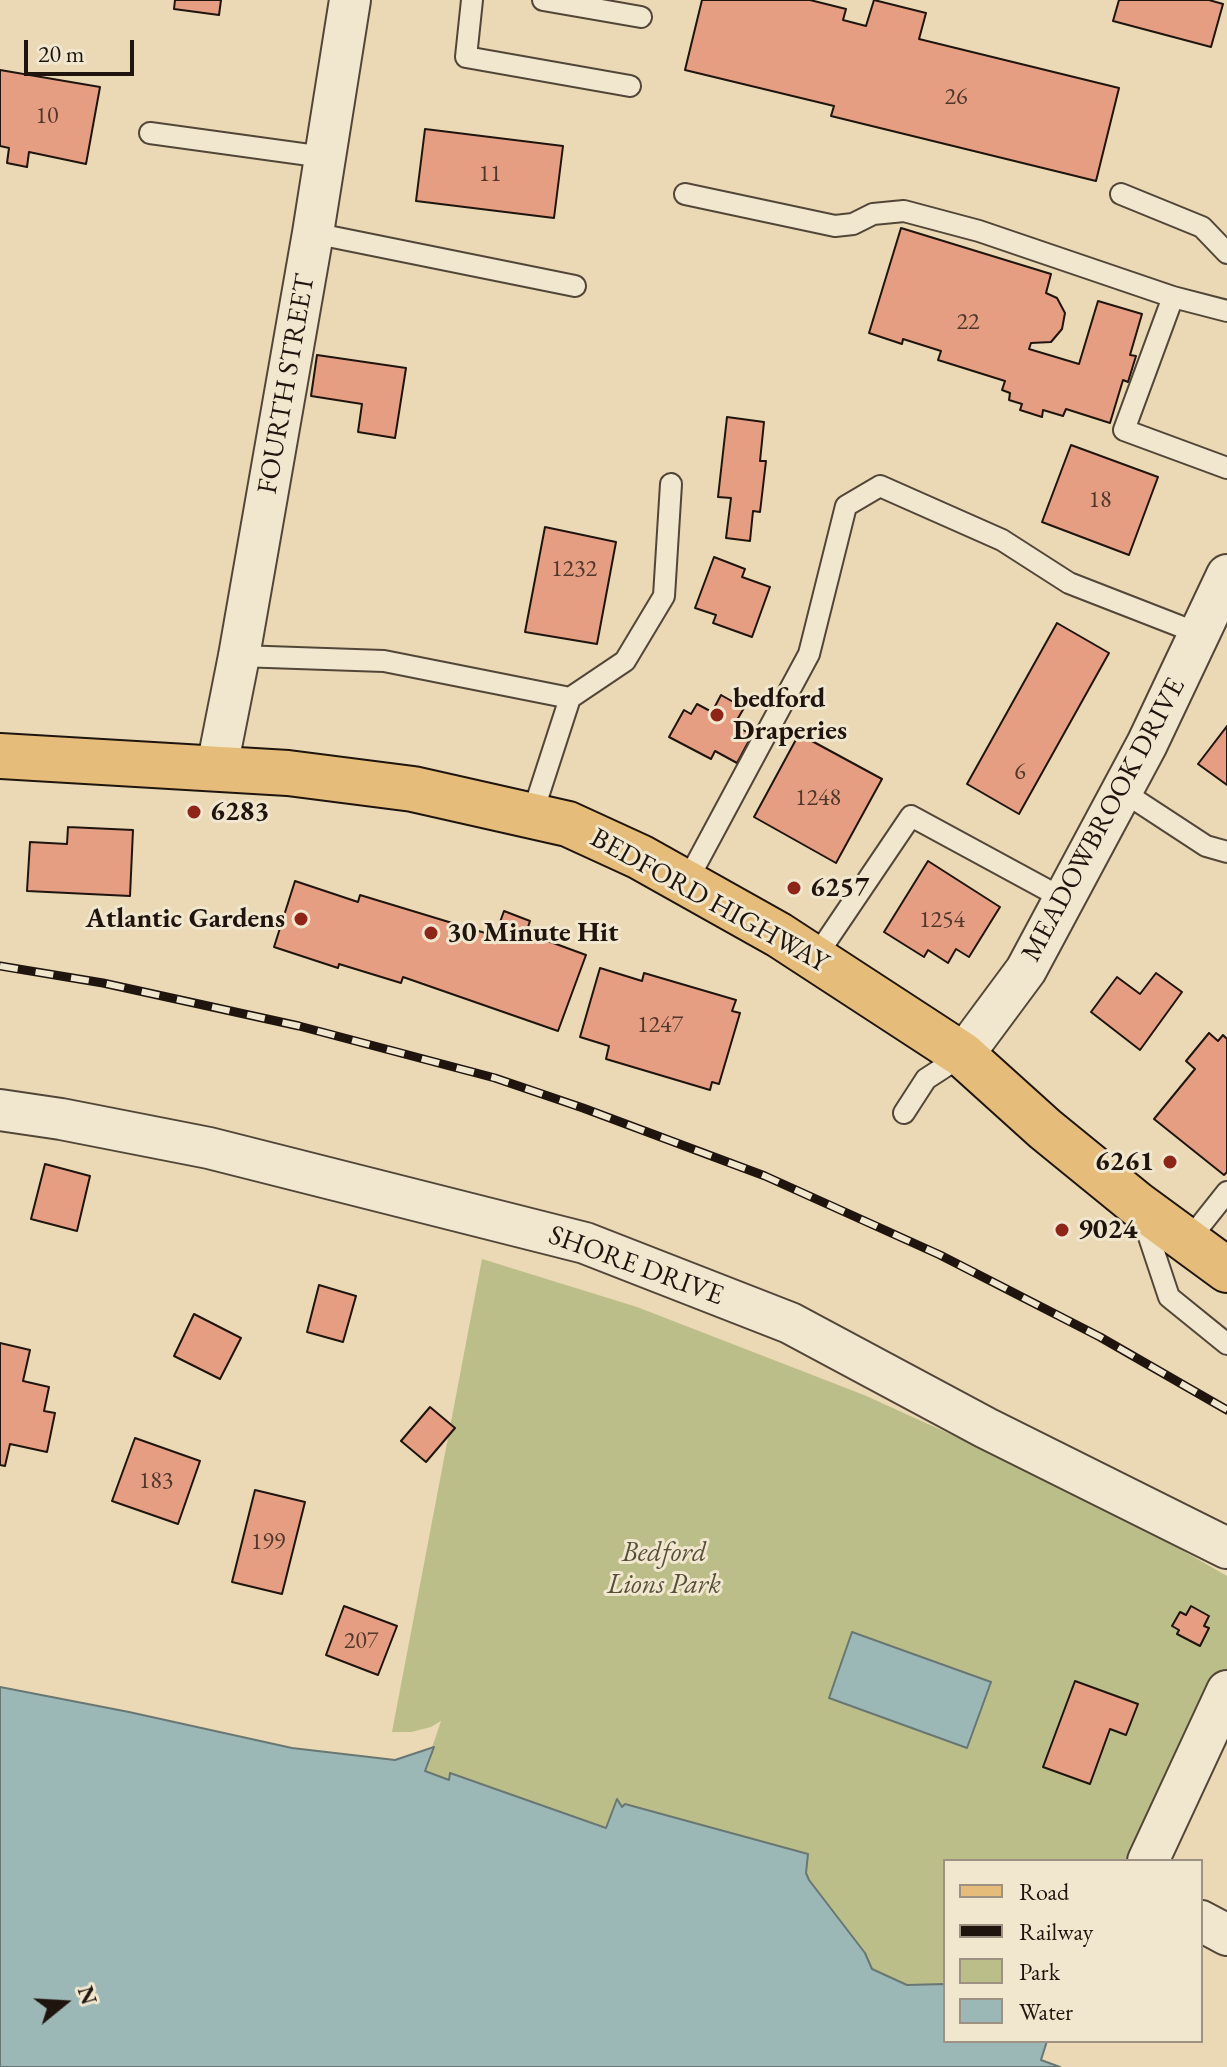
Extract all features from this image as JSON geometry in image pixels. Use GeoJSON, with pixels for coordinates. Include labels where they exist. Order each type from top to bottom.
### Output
{"type":"FeatureCollection","features":[{"type":"Feature","properties":{"kind":"main road","name":"BEDFORD HIGHWAY"},"geometry":{"type":"LineString","coordinates":[[0,756],[288,773],[413,789],[568,824],[640,857],[779,935],[963,1055],[1045,1129],[1137,1204],[1227,1270]]}},
{"type":"Feature","properties":{"kind":"street","name":"FOURTH STREET"},"geometry":{"type":"LineString","coordinates":[[217,767],[313,233],[350,0]]}},
{"type":"Feature","properties":{"kind":"street","name":"MEADOWBROOK DRIVE"},"geometry":{"type":"LineString","coordinates":[[963,1055],[1026,970],[1122,791],[1227,575]]}},
{"type":"Feature","properties":{"kind":"street","name":"SHORE DRIVE"},"geometry":{"type":"LineString","coordinates":[[0,1110],[209,1148],[585,1243],[790,1323],[986,1428],[1227,1548]]}},
{"type":"Feature","properties":{"kind":"street"},"geometry":{"type":"LineString","coordinates":[[1149,1859],[1227,1691]]}},
{"type":"Feature","properties":{"kind":"street"},"geometry":{"type":"LineString","coordinates":[[1203,1922],[1227,1935]]}},
{"type":"Feature","properties":{"kind":"lane"},"geometry":{"type":"LineString","coordinates":[[472,0],[466,57],[630,86]]}},
{"type":"Feature","properties":{"kind":"lane"},"geometry":{"type":"LineString","coordinates":[[543,0],[641,17]]}},
{"type":"Feature","properties":{"kind":"lane"},"geometry":{"type":"LineString","coordinates":[[150,133],[324,157]]}},
{"type":"Feature","properties":{"kind":"lane"},"geometry":{"type":"LineString","coordinates":[[685,194],[835,226],[853,224],[873,214],[904,211],[979,231],[1173,297],[1227,311]]}},
{"type":"Feature","properties":{"kind":"lane"},"geometry":{"type":"LineString","coordinates":[[1121,194],[1202,227],[1227,253]]}},
{"type":"Feature","properties":{"kind":"lane"},"geometry":{"type":"LineString","coordinates":[[313,233],[575,286]]}},
{"type":"Feature","properties":{"kind":"lane"},"geometry":{"type":"LineString","coordinates":[[1173,297],[1124,430],[1227,468]]}},
{"type":"Feature","properties":{"kind":"lane"},"geometry":{"type":"LineString","coordinates":[[532,815],[570,698],[625,661],[664,596],[671,484]]}},
{"type":"Feature","properties":{"kind":"lane"},"geometry":{"type":"LineString","coordinates":[[686,883],[809,654],[846,506],[880,486],[1002,540],[1069,583],[1200,634]]}},
{"type":"Feature","properties":{"kind":"lane"},"geometry":{"type":"LineString","coordinates":[[239,656],[384,661],[570,698]]}},
{"type":"Feature","properties":{"kind":"lane"},"geometry":{"type":"LineString","coordinates":[[1122,791],[1206,846],[1227,852]]}},
{"type":"Feature","properties":{"kind":"lane"},"geometry":{"type":"LineString","coordinates":[[815,958],[911,816],[1064,899]]}},
{"type":"Feature","properties":{"kind":"lane"},"geometry":{"type":"LineString","coordinates":[[904,1113],[926,1079],[963,1055]]}},
{"type":"Feature","properties":{"kind":"lane"},"geometry":{"type":"LineString","coordinates":[[1188,1241],[1227,1192]]}},
{"type":"Feature","properties":{"kind":"lane"},"geometry":{"type":"LineString","coordinates":[[1137,1204],[1169,1297],[1227,1344]]}},
{"type":"Feature","properties":{"kind":"green space","name":"Bedford Lions Park"},"geometry":{"type":"Polygon","coordinates":[[[482,1259],[637,1307],[864,1395],[1110,1509],[1227,1576],[1227,1716],[1163,1859],[943,1859],[943,1984],[907,1985],[872,1969],[865,1953],[809,1880],[806,1873],[808,1854],[626,1804],[622,1807],[617,1800],[606,1828],[451,1773],[450,1780],[424,1771],[441,1721],[411,1732],[392,1732],[482,1259]]]}},
{"type":"Feature","properties":{"kind":"water"},"geometry":{"type":"Polygon","coordinates":[[[852,1632],[991,1682],[967,1748],[829,1698],[852,1632]]]}},
{"type":"Feature","properties":{"kind":"water"},"geometry":{"type":"Polygon","coordinates":[[[0,1687],[292,1748],[395,1760],[434,1747],[425,1771],[449,1780],[450,1773],[606,1828],[617,1799],[622,1807],[625,1804],[808,1854],[806,1873],[809,1880],[865,1953],[872,1969],[907,1985],[943,1984],[943,2043],[1046,2043],[1041,2060],[1060,2067],[0,2067],[0,1687]]]}},
{"type":"Feature","properties":{"kind":"building"},"geometry":{"type":"Polygon","coordinates":[[[175,0],[221,0],[219,15],[174,9],[175,0]]]}},
{"type":"Feature","properties":{"kind":"building"},"geometry":{"type":"Polygon","coordinates":[[[702,0],[810,0],[846,9],[843,20],[866,26],[874,0],[926,13],[919,39],[1119,88],[1096,181],[831,116],[834,106],[685,70],[702,0]]]}},
{"type":"Feature","properties":{"kind":"building"},"geometry":{"type":"Polygon","coordinates":[[[1119,0],[1209,0],[1223,4],[1211,47],[1113,21],[1119,0]]]}},
{"type":"Feature","properties":{"kind":"building"},"geometry":{"type":"Polygon","coordinates":[[[0,70],[100,87],[86,164],[29,152],[27,167],[7,163],[9,148],[0,146],[0,70]]]}},
{"type":"Feature","properties":{"kind":"building"},"geometry":{"type":"Polygon","coordinates":[[[425,129],[563,146],[554,218],[416,201],[425,129]]]}},
{"type":"Feature","properties":{"kind":"building"},"geometry":{"type":"Polygon","coordinates":[[[901,228],[1051,274],[1046,293],[1057,298],[1065,313],[1062,329],[1051,342],[1031,343],[1029,349],[1079,364],[1098,301],[1142,314],[1130,355],[1136,356],[1128,382],[1123,380],[1110,423],[1066,409],[1063,416],[1043,410],[1042,417],[1020,410],[1022,404],[1009,400],[1010,393],[1002,390],[1005,381],[938,360],[941,351],[903,339],[902,344],[869,333],[901,228]]]}},
{"type":"Feature","properties":{"kind":"building"},"geometry":{"type":"Polygon","coordinates":[[[317,355],[406,368],[395,438],[358,432],[362,404],[311,396],[317,355]]]}},
{"type":"Feature","properties":{"kind":"building"},"geometry":{"type":"Polygon","coordinates":[[[727,417],[764,422],[760,461],[766,461],[760,512],[753,511],[750,541],[726,538],[731,498],[718,497],[727,417]]]}},
{"type":"Feature","properties":{"kind":"building"},"geometry":{"type":"Polygon","coordinates":[[[1071,445],[1158,477],[1129,555],[1042,522],[1071,445]]]}},
{"type":"Feature","properties":{"kind":"building"},"geometry":{"type":"Polygon","coordinates":[[[545,527],[616,542],[597,644],[525,632],[545,527]]]}},
{"type":"Feature","properties":{"kind":"building"},"geometry":{"type":"Polygon","coordinates":[[[714,557],[745,569],[742,577],[770,587],[752,637],[713,623],[716,615],[695,608],[714,557]]]}},
{"type":"Feature","properties":{"kind":"building"},"geometry":{"type":"Polygon","coordinates":[[[1057,623],[1109,653],[1019,814],[967,784],[1057,623]]]}},
{"type":"Feature","properties":{"kind":"building"},"geometry":{"type":"Polygon","coordinates":[[[721,695],[744,708],[734,725],[752,735],[737,763],[715,751],[711,759],[669,737],[684,710],[691,714],[697,704],[712,712],[721,695]]]}},
{"type":"Feature","properties":{"kind":"building"},"geometry":{"type":"Polygon","coordinates":[[[1227,726],[1227,785],[1198,764],[1227,726]]]}},
{"type":"Feature","properties":{"kind":"building"},"geometry":{"type":"Polygon","coordinates":[[[799,734],[882,779],[836,863],[754,817],[799,734]]]}},
{"type":"Feature","properties":{"kind":"building"},"geometry":{"type":"Polygon","coordinates":[[[68,827],[133,830],[130,896],[27,891],[30,842],[67,844],[68,827]]]}},
{"type":"Feature","properties":{"kind":"building"},"geometry":{"type":"Polygon","coordinates":[[[928,861],[1000,907],[969,957],[956,949],[948,963],[928,950],[924,957],[884,932],[928,861]]]}},
{"type":"Feature","properties":{"kind":"building"},"geometry":{"type":"Polygon","coordinates":[[[295,881],[358,902],[360,895],[495,936],[504,911],[530,921],[526,933],[586,955],[558,1031],[403,977],[401,983],[339,964],[338,968],[274,947],[295,881]]]}},
{"type":"Feature","properties":{"kind":"building"},"geometry":{"type":"Polygon","coordinates":[[[600,968],[642,981],[644,973],[736,1000],[732,1011],[740,1013],[719,1084],[712,1082],[710,1090],[606,1059],[609,1046],[580,1037],[600,968]]]}},
{"type":"Feature","properties":{"kind":"building"},"geometry":{"type":"Polygon","coordinates":[[[1156,973],[1182,992],[1140,1050],[1091,1012],[1117,977],[1140,994],[1156,973]]]}},
{"type":"Feature","properties":{"kind":"building"},"geometry":{"type":"Polygon","coordinates":[[[1209,1033],[1218,1041],[1223,1035],[1227,1039],[1227,1172],[1224,1175],[1154,1119],[1195,1069],[1186,1061],[1209,1033]]]}},
{"type":"Feature","properties":{"kind":"building"},"geometry":{"type":"Polygon","coordinates":[[[45,1164],[90,1176],[77,1231],[31,1219],[45,1164]]]}},
{"type":"Feature","properties":{"kind":"building"},"geometry":{"type":"Polygon","coordinates":[[[319,1285],[356,1296],[343,1342],[307,1332],[319,1285]]]}},
{"type":"Feature","properties":{"kind":"building"},"geometry":{"type":"Polygon","coordinates":[[[194,1314],[241,1338],[220,1379],[174,1356],[194,1314]]]}},
{"type":"Feature","properties":{"kind":"building"},"geometry":{"type":"Polygon","coordinates":[[[0,1343],[30,1350],[23,1381],[49,1387],[44,1411],[55,1413],[47,1452],[10,1444],[5,1466],[0,1465],[0,1343]]]}},
{"type":"Feature","properties":{"kind":"building"},"geometry":{"type":"Polygon","coordinates":[[[430,1407],[455,1428],[426,1462],[401,1441],[430,1407]]]}},
{"type":"Feature","properties":{"kind":"building"},"geometry":{"type":"Polygon","coordinates":[[[135,1438],[200,1461],[178,1524],[112,1501],[135,1438]]]}},
{"type":"Feature","properties":{"kind":"building"},"geometry":{"type":"Polygon","coordinates":[[[255,1490],[305,1502],[282,1594],[232,1582],[255,1490]]]}},
{"type":"Feature","properties":{"kind":"building"},"geometry":{"type":"Polygon","coordinates":[[[344,1606],[397,1626],[378,1675],[326,1655],[344,1606]]]}},
{"type":"Feature","properties":{"kind":"building"},"geometry":{"type":"Polygon","coordinates":[[[1191,1606],[1209,1616],[1204,1626],[1209,1628],[1200,1646],[1177,1634],[1179,1630],[1172,1626],[1180,1612],[1186,1615],[1191,1606]]]}},
{"type":"Feature","properties":{"kind":"building"},"geometry":{"type":"Polygon","coordinates":[[[1075,1681],[1138,1704],[1126,1735],[1110,1729],[1090,1784],[1043,1767],[1075,1681]]]}},
{"type":"Feature","properties":{"kind":"railway"},"geometry":{"type":"LineString","coordinates":[[0,966],[103,983],[299,1026],[495,1078],[583,1108],[765,1176],[940,1255],[1100,1337],[1227,1410]]}},
{"type":"Feature","properties":{"kind":"place","name":"bedford Draperies"},"geometry":{"type":"Point","coordinates":[717,715]}},
{"type":"Feature","properties":{"kind":"place","name":"6283"},"geometry":{"type":"Point","coordinates":[194,812]}},
{"type":"Feature","properties":{"kind":"place","name":"6257"},"geometry":{"type":"Point","coordinates":[794,888]}},
{"type":"Feature","properties":{"kind":"place","name":"Atlantic Gardens"},"geometry":{"type":"Point","coordinates":[301,919]}},
{"type":"Feature","properties":{"kind":"place","name":"30 Minute Hit"},"geometry":{"type":"Point","coordinates":[431,933]}},
{"type":"Feature","properties":{"kind":"place","name":"6261"},"geometry":{"type":"Point","coordinates":[1170,1162]}},
{"type":"Feature","properties":{"kind":"place","name":"9024"},"geometry":{"type":"Point","coordinates":[1062,1230]}}]}
